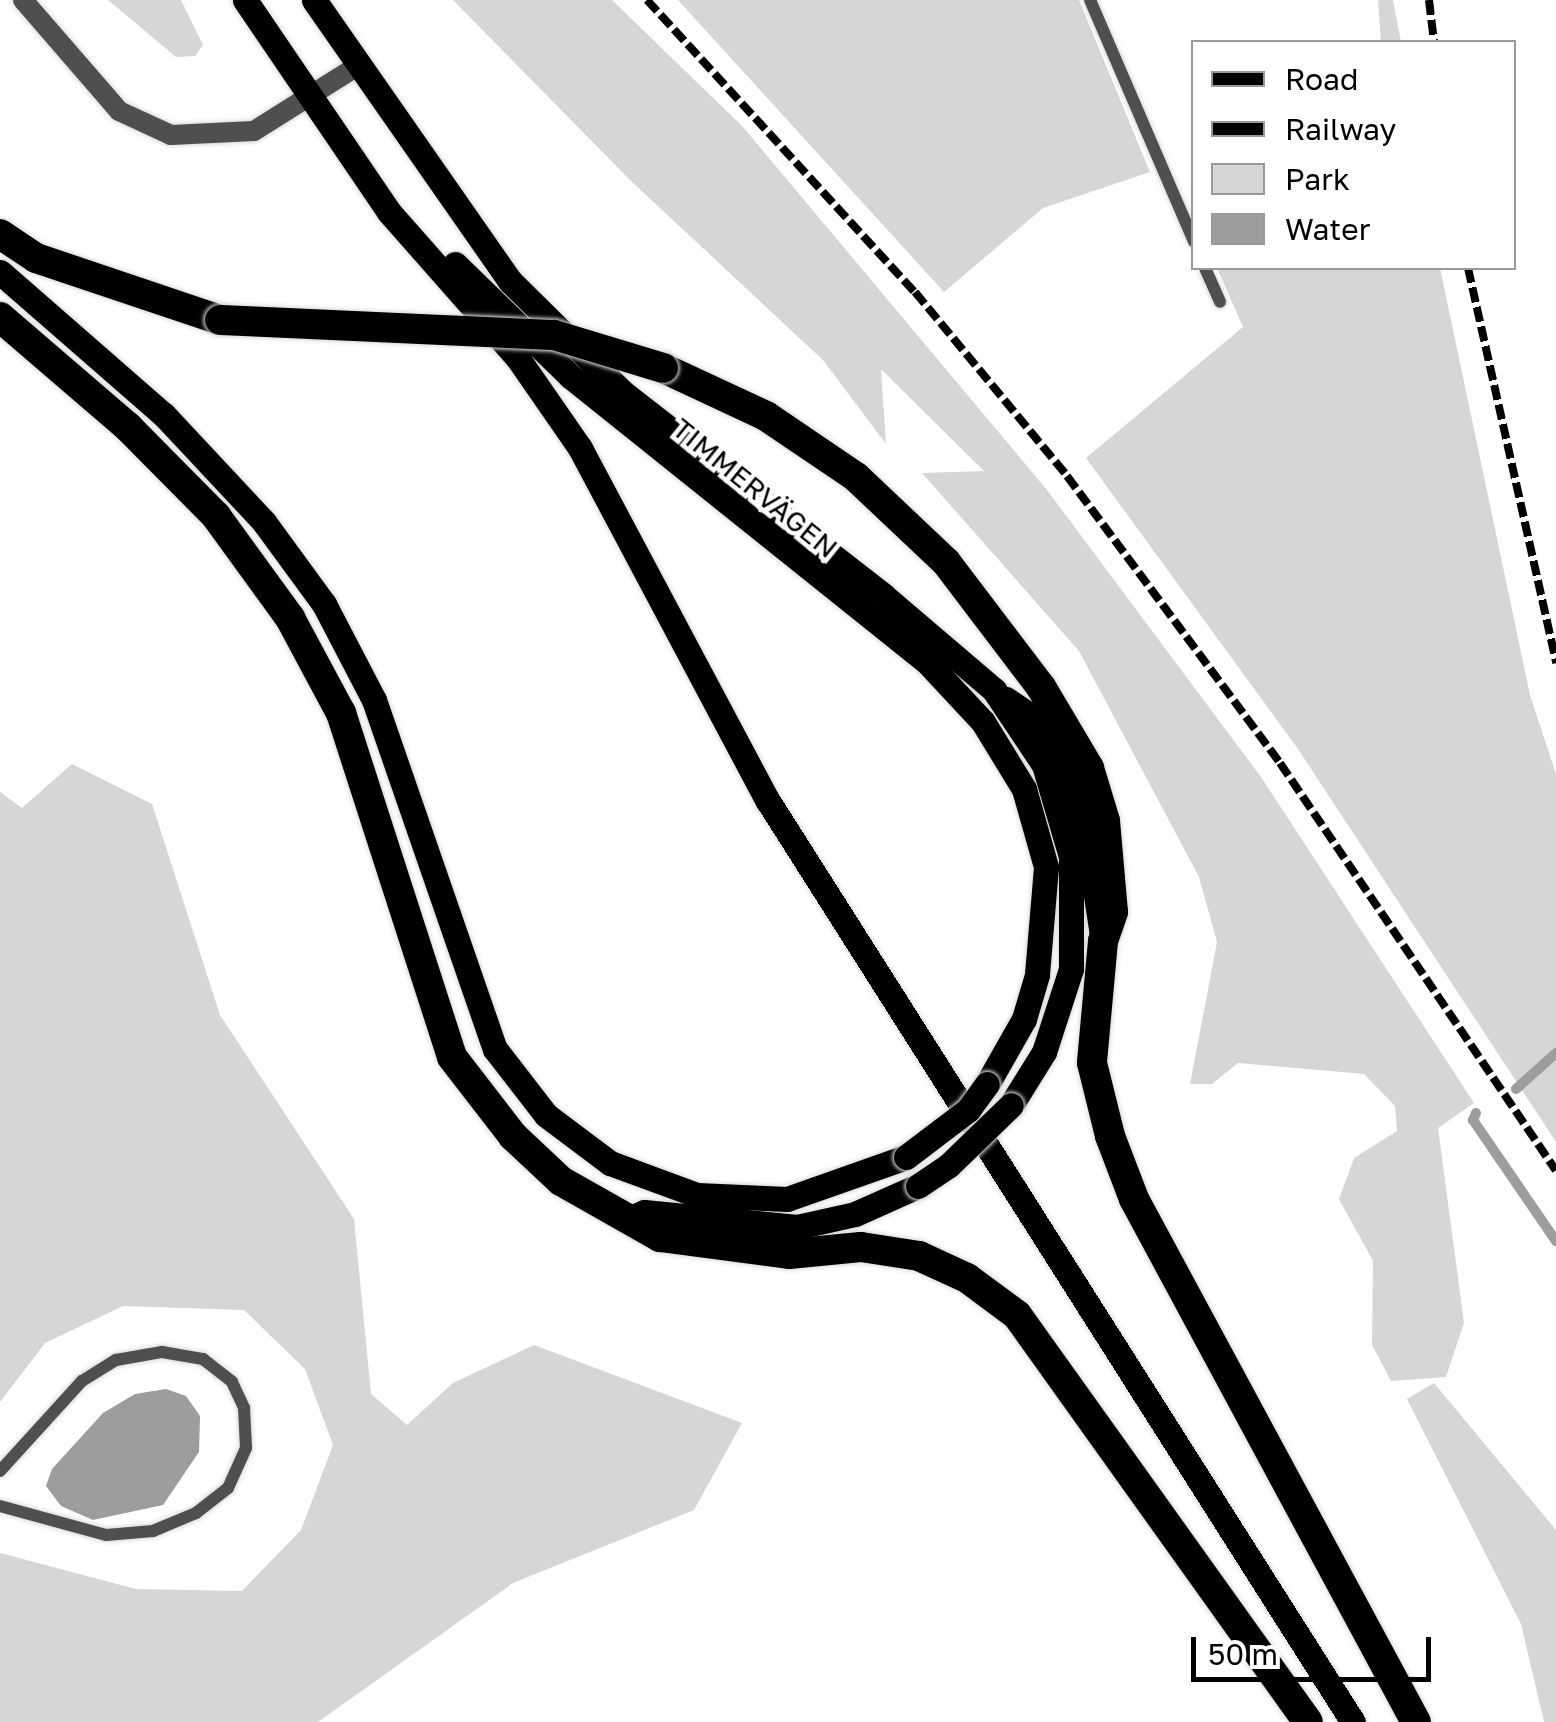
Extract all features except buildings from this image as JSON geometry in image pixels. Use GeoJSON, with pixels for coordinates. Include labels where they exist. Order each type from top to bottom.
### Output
{"type":"FeatureCollection","features":[{"type":"Feature","properties":{"kind":"highway"},"geometry":{"type":"LineString","coordinates":[[0,234],[36,258],[220,320],[554,335],[663,368],[766,416],[856,477],[958,577],[1041,687],[1089,768],[1105,821],[1113,912],[1103,941],[1092,1063],[1128,1183],[1416,1722]]}},
{"type":"Feature","properties":{"kind":"highway"},"geometry":{"type":"LineString","coordinates":[[0,317],[128,427],[216,516],[290,618],[340,713],[452,1056],[513,1136],[561,1181],[633,1217],[660,1237],[789,1254],[862,1247],[919,1256],[967,1278],[1017,1315],[1308,1722]]}},
{"type":"Feature","properties":{"kind":"main road","name":"TIMMERVÄGEN"},"geometry":{"type":"LineString","coordinates":[[0,272],[164,415],[264,522],[324,604],[374,700],[495,1049],[546,1115],[610,1163],[697,1195],[787,1199],[906,1157],[968,1110],[1024,1020],[1037,976],[1046,867],[1024,789],[983,722],[928,664],[570,376],[378,194],[245,0]]}},
{"type":"Feature","properties":{"kind":"main road","name":"TIMMERVÄGEN"},"geometry":{"type":"LineString","coordinates":[[314,0],[510,281],[593,364],[994,690],[1044,765],[1062,814],[1075,918],[1071,969],[1044,1052],[1011,1105],[949,1165],[918,1186],[856,1214],[798,1227],[644,1212],[633,1217]]}},
{"type":"Feature","properties":{"kind":"main road"},"geometry":{"type":"LineString","coordinates":[[378,194],[517,356],[580,448],[768,801],[1353,1722]]}},
{"type":"Feature","properties":{"kind":"main road"},"geometry":{"type":"LineString","coordinates":[[994,690],[1034,718],[1064,770],[1085,824],[1103,941]]}},
{"type":"Feature","properties":{"kind":"street"},"geometry":{"type":"LineString","coordinates":[[23,0],[118,112],[159,131],[200,138],[254,131],[359,65]]}},
{"type":"Feature","properties":{"kind":"lane"},"geometry":{"type":"LineString","coordinates":[[1090,0],[1191,235]]}},
{"type":"Feature","properties":{"kind":"lane"},"geometry":{"type":"LineString","coordinates":[[1205,270],[1220,302]]}},
{"type":"Feature","properties":{"kind":"lane"},"geometry":{"type":"LineString","coordinates":[[0,1471],[82,1381],[116,1360],[162,1352],[204,1360],[232,1382],[244,1408],[246,1448],[228,1488],[196,1513],[153,1531],[106,1535],[0,1506]]}},
{"type":"Feature","properties":{"kind":"green space"},"geometry":{"type":"Polygon","coordinates":[[[108,0],[181,0],[203,45],[195,56],[176,57],[108,0]]]}},
{"type":"Feature","properties":{"kind":"green space"},"geometry":{"type":"Polygon","coordinates":[[[453,0],[612,0],[743,127],[1047,490],[1261,777],[1474,1103],[1438,1128],[1464,1323],[1446,1377],[1391,1381],[1372,1345],[1373,1261],[1339,1199],[1354,1158],[1397,1131],[1395,1106],[1364,1074],[1238,1063],[1212,1084],[1190,1084],[1217,942],[1199,877],[1079,651],[922,473],[984,471],[881,369],[886,444],[823,360],[631,181],[453,0]]]}},
{"type":"Feature","properties":{"kind":"green space"},"geometry":{"type":"Polygon","coordinates":[[[678,0],[1079,0],[1150,172],[1043,208],[944,292],[678,0]]]}},
{"type":"Feature","properties":{"kind":"green space"},"geometry":{"type":"Polygon","coordinates":[[[1378,0],[1393,0],[1401,40],[1381,40],[1378,0]]]}},
{"type":"Feature","properties":{"kind":"green space"},"geometry":{"type":"Polygon","coordinates":[[[1218,270],[1440,270],[1530,695],[1556,774],[1556,1142],[1298,749],[1086,458],[1243,327],[1218,270]]]}},
{"type":"Feature","properties":{"kind":"green space"},"geometry":{"type":"Polygon","coordinates":[[[72,764],[152,804],[220,1015],[354,1219],[371,1394],[407,1425],[453,1383],[534,1345],[742,1423],[694,1510],[513,1583],[318,1722],[0,1722],[0,1553],[136,1589],[242,1591],[301,1530],[333,1445],[305,1369],[244,1310],[123,1306],[45,1343],[0,1402],[0,792],[22,808],[72,764]]]}},
{"type":"Feature","properties":{"kind":"green space"},"geometry":{"type":"Polygon","coordinates":[[[1434,1383],[1556,1530],[1556,1722],[1544,1722],[1521,1624],[1407,1399],[1434,1383]]]}},
{"type":"Feature","properties":{"kind":"water"},"geometry":{"type":"Polygon","coordinates":[[[166,1389],[186,1396],[200,1416],[199,1452],[163,1505],[93,1520],[61,1506],[46,1486],[52,1469],[103,1413],[135,1394],[166,1389]]]}},
{"type":"Feature","properties":{"kind":"waterway"},"geometry":{"type":"LineString","coordinates":[[1516,1089],[1556,1053]]}},
{"type":"Feature","properties":{"kind":"waterway"},"geometry":{"type":"LineString","coordinates":[[1476,1113],[1473,1120],[1556,1241]]}},
{"type":"Feature","properties":{"kind":"railway"},"geometry":{"type":"LineString","coordinates":[[647,0],[915,292],[1067,476],[1280,763],[1556,1170]]}},
{"type":"Feature","properties":{"kind":"railway"},"geometry":{"type":"LineString","coordinates":[[1429,0],[1434,40]]}},
{"type":"Feature","properties":{"kind":"railway"},"geometry":{"type":"LineString","coordinates":[[1468,270],[1556,663]]}}]}
